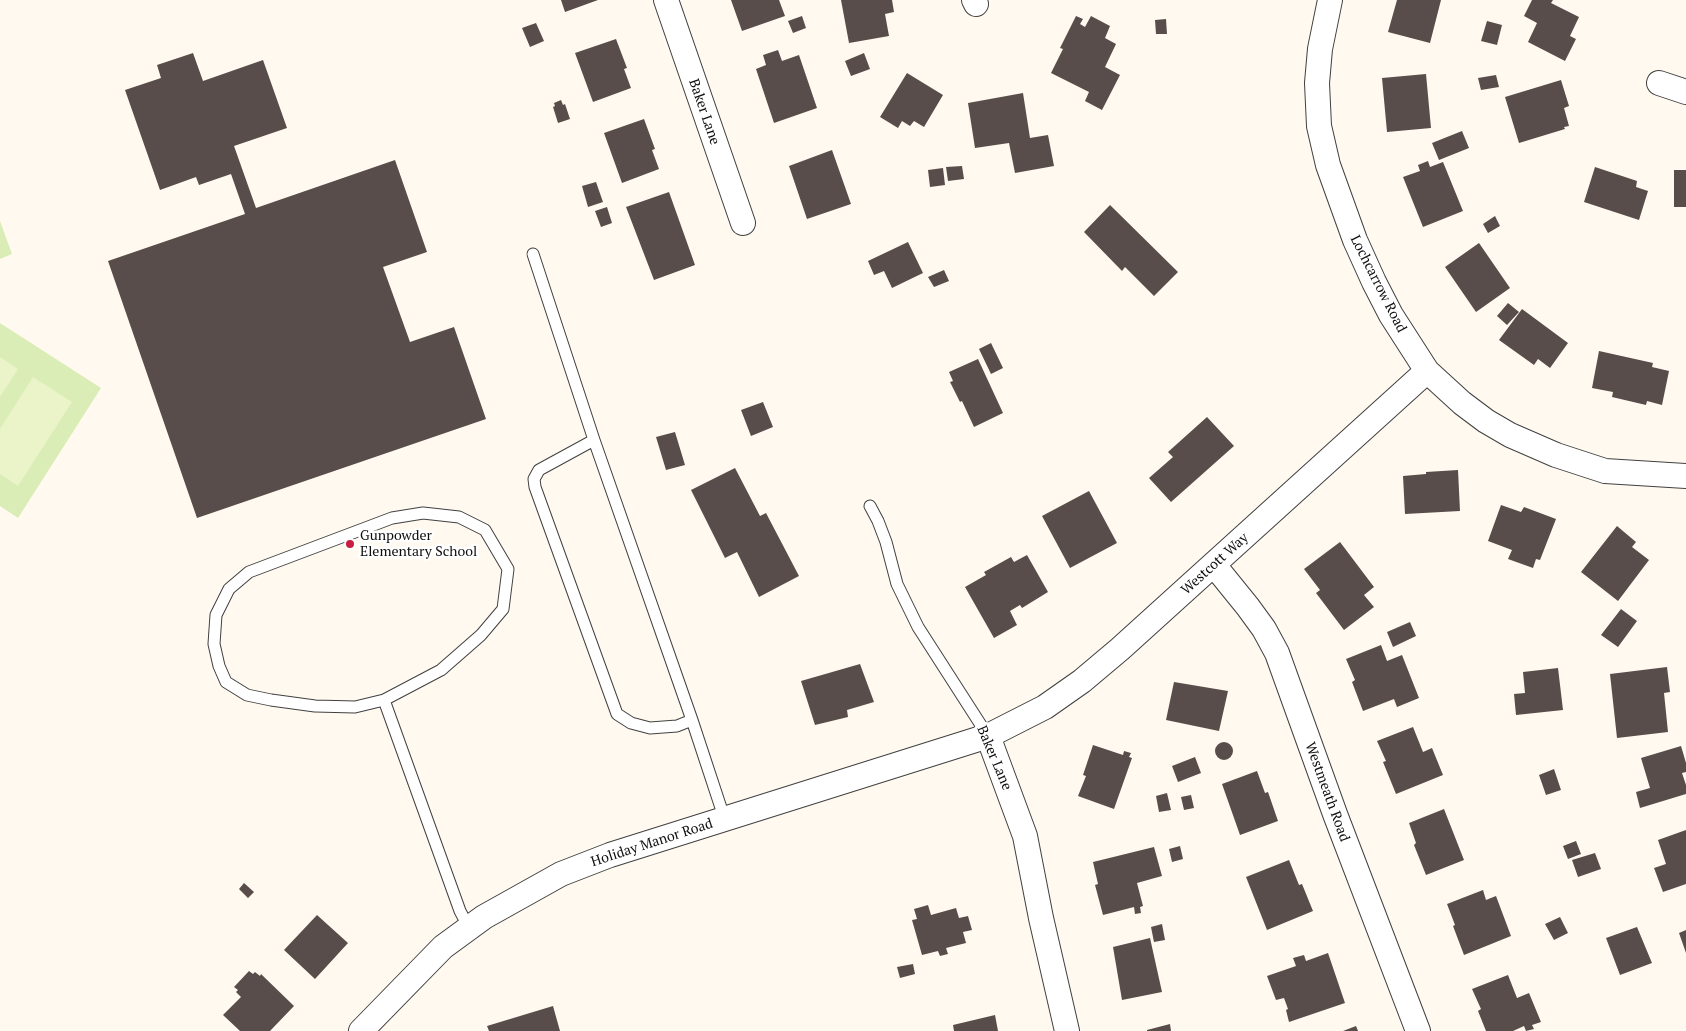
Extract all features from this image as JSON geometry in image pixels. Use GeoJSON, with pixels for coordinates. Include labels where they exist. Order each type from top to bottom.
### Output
{"type":"FeatureCollection","features":[{"type":"Feature","properties":{"kind":"street","name":"Baker Lane"},"geometry":{"type":"LineString","coordinates":[[666,0],[743,223]]}},
{"type":"Feature","properties":{"kind":"street","name":"Lochcarrow Road"},"geometry":{"type":"LineString","coordinates":[[1330,0],[1320,49],[1316,82],[1319,126],[1328,165],[1355,240],[1374,282],[1391,315],[1427,371],[1462,403],[1486,421],[1510,435],[1556,455],[1605,471],[1686,476]]}},
{"type":"Feature","properties":{"kind":"street"},"geometry":{"type":"LineString","coordinates":[[1659,83],[1686,92]]}},
{"type":"Feature","properties":{"kind":"street","name":"Westcott Way"},"geometry":{"type":"LineString","coordinates":[[988,736],[1045,707],[1082,681],[1214,565],[1427,371]]}},
{"type":"Feature","properties":{"kind":"street","name":"Westmeath Road"},"geometry":{"type":"LineString","coordinates":[[1214,565],[1264,629],[1277,653],[1342,832],[1418,1031]]}},
{"type":"Feature","properties":{"kind":"street","name":"Baker Lane"},"geometry":{"type":"LineString","coordinates":[[988,736],[1025,836],[1041,918],[1067,1031]]}},
{"type":"Feature","properties":{"kind":"street","name":"Holiday Manor Road"},"geometry":{"type":"LineString","coordinates":[[361,1031],[443,947],[484,916],[561,874],[610,855],[988,736]]}},
{"type":"Feature","properties":{"kind":"lane"},"geometry":{"type":"LineString","coordinates":[[533,254],[594,440],[725,820]]}},
{"type":"Feature","properties":{"kind":"lane"},"geometry":{"type":"LineString","coordinates":[[594,440],[539,470],[534,479],[535,487],[617,714],[631,724],[650,728],[677,726],[692,720]]}},
{"type":"Feature","properties":{"kind":"lane","name":"Baker Lane"},"geometry":{"type":"LineString","coordinates":[[870,506],[886,542],[897,584],[918,627],[988,736]]}},
{"type":"Feature","properties":{"kind":"lane"},"geometry":{"type":"LineString","coordinates":[[423,513],[459,517],[485,530],[508,569],[502,609],[481,635],[441,670],[384,700],[355,707],[315,706],[247,695],[226,682],[219,666],[214,644],[216,615],[229,589],[249,572],[392,518],[423,513]]}},
{"type":"Feature","properties":{"kind":"lane"},"geometry":{"type":"LineString","coordinates":[[384,700],[460,911],[469,928]]}},
{"type":"Feature","properties":{"kind":"green space"},"geometry":{"type":"Polygon","coordinates":[[[0,221],[12,254],[0,259],[0,221]]]}},
{"type":"Feature","properties":{"kind":"green space"},"geometry":{"type":"Polygon","coordinates":[[[0,323],[101,388],[18,518],[0,506],[0,323]]]}},
{"type":"Feature","properties":{"kind":"green space"},"geometry":{"type":"Polygon","coordinates":[[[0,357],[18,369],[0,397],[0,357]]]}},
{"type":"Feature","properties":{"kind":"green space"},"geometry":{"type":"Polygon","coordinates":[[[33,377],[72,402],[18,486],[0,474],[0,429],[33,377]]]}},
{"type":"Feature","properties":{"kind":"building"},"geometry":{"type":"Polygon","coordinates":[[[561,0],[598,0],[565,12],[561,0]]]}},
{"type":"Feature","properties":{"kind":"building"},"geometry":{"type":"Polygon","coordinates":[[[731,0],[779,0],[785,16],[742,31],[731,0]]]}},
{"type":"Feature","properties":{"kind":"building"},"geometry":{"type":"Polygon","coordinates":[[[841,0],[892,0],[894,12],[885,14],[889,36],[849,43],[841,0]]]}},
{"type":"Feature","properties":{"kind":"building"},"geometry":{"type":"Polygon","coordinates":[[[1397,0],[1441,0],[1430,43],[1388,32],[1397,0]]]}},
{"type":"Feature","properties":{"kind":"building"},"geometry":{"type":"Polygon","coordinates":[[[1532,0],[1553,0],[1551,3],[1579,17],[1570,36],[1576,39],[1565,61],[1528,42],[1537,23],[1524,16],[1532,0]]]}},
{"type":"Feature","properties":{"kind":"building"},"geometry":{"type":"Polygon","coordinates":[[[802,16],[806,28],[793,33],[788,21],[802,16]]]}},
{"type":"Feature","properties":{"kind":"building"},"geometry":{"type":"Polygon","coordinates":[[[1076,16],[1083,19],[1080,24],[1085,27],[1091,16],[1110,26],[1105,38],[1116,44],[1105,67],[1120,75],[1102,110],[1085,101],[1089,92],[1051,73],[1063,49],[1060,48],[1076,16]]]}},
{"type":"Feature","properties":{"kind":"building"},"geometry":{"type":"Polygon","coordinates":[[[1166,19],[1167,34],[1156,34],[1155,20],[1166,19]]]}},
{"type":"Feature","properties":{"kind":"building"},"geometry":{"type":"Polygon","coordinates":[[[1487,21],[1502,25],[1497,45],[1481,41],[1487,21]]]}},
{"type":"Feature","properties":{"kind":"building"},"geometry":{"type":"Polygon","coordinates":[[[536,23],[544,41],[530,47],[522,28],[536,23]]]}},
{"type":"Feature","properties":{"kind":"building"},"geometry":{"type":"Polygon","coordinates":[[[616,39],[627,68],[624,69],[631,88],[593,102],[575,53],[616,39]]]}},
{"type":"Feature","properties":{"kind":"building"},"geometry":{"type":"Polygon","coordinates":[[[778,50],[782,61],[799,55],[817,108],[774,123],[756,69],[766,65],[763,55],[778,50]]]}},
{"type":"Feature","properties":{"kind":"building"},"geometry":{"type":"Polygon","coordinates":[[[193,53],[203,81],[263,60],[287,128],[234,146],[256,208],[395,160],[427,252],[383,267],[410,342],[454,327],[486,419],[197,518],[108,261],[245,214],[231,174],[199,185],[196,177],[160,190],[125,90],[161,78],[157,65],[193,53]]]}},
{"type":"Feature","properties":{"kind":"building"},"geometry":{"type":"Polygon","coordinates":[[[864,53],[870,69],[851,76],[845,61],[864,53]]]}},
{"type":"Feature","properties":{"kind":"building"},"geometry":{"type":"Polygon","coordinates":[[[907,73],[943,95],[924,127],[914,121],[910,126],[902,121],[898,128],[880,117],[907,73]]]}},
{"type":"Feature","properties":{"kind":"building"},"geometry":{"type":"Polygon","coordinates":[[[1426,74],[1431,128],[1387,132],[1382,78],[1426,74]]]}},
{"type":"Feature","properties":{"kind":"building"},"geometry":{"type":"Polygon","coordinates":[[[1496,75],[1499,87],[1481,90],[1478,78],[1496,75]]]}},
{"type":"Feature","properties":{"kind":"building"},"geometry":{"type":"Polygon","coordinates":[[[1561,80],[1569,106],[1564,108],[1569,126],[1564,127],[1565,129],[1519,143],[1505,97],[1561,80]]]}},
{"type":"Feature","properties":{"kind":"building"},"geometry":{"type":"Polygon","coordinates":[[[1023,93],[1030,138],[1048,135],[1054,166],[1015,173],[1009,143],[975,148],[968,103],[1023,93]]]}},
{"type":"Feature","properties":{"kind":"building"},"geometry":{"type":"Polygon","coordinates":[[[561,100],[563,105],[565,104],[570,119],[558,123],[553,107],[555,106],[554,103],[561,100]]]}},
{"type":"Feature","properties":{"kind":"building"},"geometry":{"type":"Polygon","coordinates":[[[644,119],[655,149],[652,150],[659,169],[622,183],[604,133],[644,119]]]}},
{"type":"Feature","properties":{"kind":"building"},"geometry":{"type":"Polygon","coordinates":[[[1462,131],[1469,148],[1439,160],[1432,143],[1462,131]]]}},
{"type":"Feature","properties":{"kind":"building"},"geometry":{"type":"Polygon","coordinates":[[[832,150],[851,204],[807,219],[789,166],[832,150]]]}},
{"type":"Feature","properties":{"kind":"building"},"geometry":{"type":"Polygon","coordinates":[[[1428,161],[1430,167],[1443,162],[1463,211],[1423,227],[1403,177],[1420,171],[1418,165],[1428,161]]]}},
{"type":"Feature","properties":{"kind":"building"},"geometry":{"type":"Polygon","coordinates":[[[962,166],[964,179],[948,181],[946,167],[962,166]]]}},
{"type":"Feature","properties":{"kind":"building"},"geometry":{"type":"Polygon","coordinates":[[[1595,167],[1637,181],[1636,187],[1648,191],[1639,220],[1584,202],[1595,167]]]}},
{"type":"Feature","properties":{"kind":"building"},"geometry":{"type":"Polygon","coordinates":[[[943,168],[945,185],[930,187],[928,170],[943,168]]]}},
{"type":"Feature","properties":{"kind":"building"},"geometry":{"type":"Polygon","coordinates":[[[1674,170],[1686,170],[1686,207],[1674,207],[1674,170]]]}},
{"type":"Feature","properties":{"kind":"building"},"geometry":{"type":"Polygon","coordinates":[[[596,182],[603,202],[588,207],[582,186],[596,182]]]}},
{"type":"Feature","properties":{"kind":"building"},"geometry":{"type":"Polygon","coordinates":[[[669,192],[695,265],[654,280],[626,207],[669,192]]]}},
{"type":"Feature","properties":{"kind":"building"},"geometry":{"type":"Polygon","coordinates":[[[1110,205],[1178,272],[1154,296],[1125,267],[1122,271],[1084,232],[1110,205]]]}},
{"type":"Feature","properties":{"kind":"building"},"geometry":{"type":"Polygon","coordinates":[[[607,207],[612,223],[601,227],[595,211],[607,207]]]}},
{"type":"Feature","properties":{"kind":"building"},"geometry":{"type":"Polygon","coordinates":[[[1495,216],[1500,226],[1488,233],[1483,224],[1495,216]]]}},
{"type":"Feature","properties":{"kind":"building"},"geometry":{"type":"Polygon","coordinates":[[[908,242],[923,273],[892,288],[884,271],[874,275],[868,261],[908,242]]]}},
{"type":"Feature","properties":{"kind":"building"},"geometry":{"type":"Polygon","coordinates":[[[1479,243],[1510,288],[1476,312],[1445,267],[1479,243]]]}},
{"type":"Feature","properties":{"kind":"building"},"geometry":{"type":"Polygon","coordinates":[[[944,270],[949,281],[934,287],[928,277],[944,270]]]}},
{"type":"Feature","properties":{"kind":"building"},"geometry":{"type":"Polygon","coordinates":[[[1508,303],[1519,312],[1507,325],[1497,316],[1508,303]]]}},
{"type":"Feature","properties":{"kind":"building"},"geometry":{"type":"Polygon","coordinates":[[[1522,309],[1568,343],[1550,368],[1538,359],[1534,365],[1499,340],[1522,309]]]}},
{"type":"Feature","properties":{"kind":"building"},"geometry":{"type":"Polygon","coordinates":[[[991,343],[1003,368],[991,374],[979,349],[991,343]]]}},
{"type":"Feature","properties":{"kind":"building"},"geometry":{"type":"Polygon","coordinates":[[[1599,351],[1653,363],[1652,367],[1669,371],[1662,405],[1647,401],[1646,405],[1612,397],[1613,392],[1592,388],[1599,351]]]}},
{"type":"Feature","properties":{"kind":"building"},"geometry":{"type":"Polygon","coordinates":[[[978,359],[1003,413],[974,427],[962,401],[960,402],[950,382],[953,381],[949,372],[978,359]]]}},
{"type":"Feature","properties":{"kind":"building"},"geometry":{"type":"Polygon","coordinates":[[[763,402],[773,427],[751,436],[741,410],[763,402]]]}},
{"type":"Feature","properties":{"kind":"building"},"geometry":{"type":"Polygon","coordinates":[[[1207,417],[1234,446],[1171,502],[1149,478],[1173,457],[1168,452],[1207,417]]]}},
{"type":"Feature","properties":{"kind":"building"},"geometry":{"type":"Polygon","coordinates":[[[675,432],[685,465],[666,470],[656,437],[675,432]]]}},
{"type":"Feature","properties":{"kind":"building"},"geometry":{"type":"Polygon","coordinates":[[[735,468],[760,516],[766,513],[799,576],[759,597],[737,552],[725,558],[691,490],[735,468]]]}},
{"type":"Feature","properties":{"kind":"building"},"geometry":{"type":"Polygon","coordinates":[[[1458,470],[1460,511],[1405,514],[1403,476],[1458,470]]]}},
{"type":"Feature","properties":{"kind":"building"},"geometry":{"type":"Polygon","coordinates":[[[1089,491],[1117,543],[1070,568],[1042,516],[1089,491]]]}},
{"type":"Feature","properties":{"kind":"building"},"geometry":{"type":"Polygon","coordinates":[[[1501,505],[1521,512],[1524,507],[1556,519],[1540,560],[1536,559],[1533,568],[1508,559],[1512,550],[1488,541],[1501,505]]]}},
{"type":"Feature","properties":{"kind":"building"},"geometry":{"type":"Polygon","coordinates":[[[1617,526],[1636,542],[1632,547],[1649,560],[1618,601],[1581,572],[1617,526]]]}},
{"type":"Feature","properties":{"kind":"building"},"geometry":{"type":"Polygon","coordinates":[[[1340,542],[1374,587],[1364,595],[1374,607],[1344,630],[1316,593],[1320,590],[1304,569],[1340,542]]]}},
{"type":"Feature","properties":{"kind":"building"},"geometry":{"type":"Polygon","coordinates":[[[1027,555],[1048,592],[1022,608],[1020,605],[1010,611],[1017,625],[994,638],[965,587],[986,575],[984,572],[1011,557],[1014,562],[1027,555]]]}},
{"type":"Feature","properties":{"kind":"building"},"geometry":{"type":"Polygon","coordinates":[[[1621,609],[1637,621],[1618,647],[1601,635],[1621,609]]]}},
{"type":"Feature","properties":{"kind":"building"},"geometry":{"type":"Polygon","coordinates":[[[1410,622],[1416,636],[1393,647],[1387,632],[1410,622]]]}},
{"type":"Feature","properties":{"kind":"building"},"geometry":{"type":"Polygon","coordinates":[[[1381,645],[1387,661],[1402,655],[1419,698],[1397,707],[1394,699],[1363,711],[1352,682],[1355,680],[1346,659],[1381,645]]]}},
{"type":"Feature","properties":{"kind":"building"},"geometry":{"type":"Polygon","coordinates":[[[860,664],[874,702],[847,710],[848,717],[815,725],[801,681],[860,664]]]}},
{"type":"Feature","properties":{"kind":"building"},"geometry":{"type":"Polygon","coordinates":[[[1667,667],[1670,692],[1664,693],[1668,732],[1617,738],[1610,674],[1667,667]]]}},
{"type":"Feature","properties":{"kind":"building"},"geometry":{"type":"Polygon","coordinates":[[[1558,668],[1563,710],[1516,715],[1514,694],[1525,693],[1523,672],[1558,668]]]}},
{"type":"Feature","properties":{"kind":"building"},"geometry":{"type":"Polygon","coordinates":[[[1174,682],[1228,691],[1219,731],[1166,720],[1174,682]]]}},
{"type":"Feature","properties":{"kind":"building"},"geometry":{"type":"Polygon","coordinates":[[[1413,727],[1423,752],[1432,748],[1443,775],[1396,794],[1383,762],[1386,761],[1377,741],[1413,727]]]}},
{"type":"Feature","properties":{"kind":"building"},"geometry":{"type":"Polygon","coordinates":[[[1224,742],[1230,745],[1233,751],[1230,757],[1224,760],[1218,757],[1215,751],[1218,745],[1224,742]]]}},
{"type":"Feature","properties":{"kind":"building"},"geometry":{"type":"Polygon","coordinates":[[[1093,745],[1123,755],[1124,751],[1131,753],[1129,757],[1132,758],[1114,809],[1078,796],[1086,776],[1083,775],[1093,745]]]}},
{"type":"Feature","properties":{"kind":"building"},"geometry":{"type":"Polygon","coordinates":[[[1681,746],[1686,763],[1686,772],[1682,773],[1686,785],[1686,794],[1640,808],[1636,792],[1650,788],[1641,758],[1681,746]]]}},
{"type":"Feature","properties":{"kind":"building"},"geometry":{"type":"Polygon","coordinates":[[[1195,757],[1201,773],[1178,782],[1172,766],[1195,757]]]}},
{"type":"Feature","properties":{"kind":"building"},"geometry":{"type":"Polygon","coordinates":[[[1554,769],[1561,790],[1546,795],[1539,775],[1554,769]]]}},
{"type":"Feature","properties":{"kind":"building"},"geometry":{"type":"Polygon","coordinates":[[[1257,771],[1265,793],[1268,792],[1278,821],[1240,835],[1222,784],[1257,771]]]}},
{"type":"Feature","properties":{"kind":"building"},"geometry":{"type":"Polygon","coordinates":[[[1167,793],[1171,810],[1159,812],[1156,796],[1167,793]]]}},
{"type":"Feature","properties":{"kind":"building"},"geometry":{"type":"Polygon","coordinates":[[[1191,795],[1194,808],[1184,810],[1181,797],[1191,795]]]}},
{"type":"Feature","properties":{"kind":"building"},"geometry":{"type":"Polygon","coordinates":[[[1444,809],[1464,860],[1426,875],[1414,845],[1416,843],[1409,823],[1444,809]]]}},
{"type":"Feature","properties":{"kind":"building"},"geometry":{"type":"Polygon","coordinates":[[[1686,830],[1686,884],[1663,892],[1654,868],[1666,864],[1658,840],[1686,830]]]}},
{"type":"Feature","properties":{"kind":"building"},"geometry":{"type":"Polygon","coordinates":[[[1576,841],[1581,854],[1568,859],[1563,846],[1576,841]]]}},
{"type":"Feature","properties":{"kind":"building"},"geometry":{"type":"Polygon","coordinates":[[[1180,846],[1183,859],[1172,862],[1169,849],[1180,846]]]}},
{"type":"Feature","properties":{"kind":"building"},"geometry":{"type":"Polygon","coordinates":[[[1154,847],[1162,876],[1137,883],[1143,906],[1140,907],[1141,913],[1135,914],[1134,907],[1103,915],[1095,885],[1098,884],[1093,862],[1154,847]]]}},
{"type":"Feature","properties":{"kind":"building"},"geometry":{"type":"Polygon","coordinates":[[[1595,853],[1601,869],[1578,877],[1572,860],[1595,853]]]}},
{"type":"Feature","properties":{"kind":"building"},"geometry":{"type":"Polygon","coordinates":[[[1289,860],[1299,885],[1302,884],[1313,911],[1267,930],[1246,877],[1289,860]]]}},
{"type":"Feature","properties":{"kind":"building"},"geometry":{"type":"Polygon","coordinates":[[[244,883],[254,892],[248,898],[239,889],[244,883]]]}},
{"type":"Feature","properties":{"kind":"building"},"geometry":{"type":"Polygon","coordinates":[[[1483,890],[1486,900],[1496,896],[1511,936],[1464,955],[1447,904],[1483,890]]]}},
{"type":"Feature","properties":{"kind":"building"},"geometry":{"type":"Polygon","coordinates":[[[928,905],[931,915],[956,908],[959,918],[968,916],[972,930],[963,932],[966,943],[946,948],[948,954],[940,956],[938,951],[922,955],[912,920],[917,919],[914,909],[928,905]]]}},
{"type":"Feature","properties":{"kind":"building"},"geometry":{"type":"Polygon","coordinates":[[[317,915],[348,943],[315,979],[284,950],[317,915]]]}},
{"type":"Feature","properties":{"kind":"building"},"geometry":{"type":"Polygon","coordinates":[[[1560,917],[1568,933],[1554,940],[1545,924],[1560,917]]]}},
{"type":"Feature","properties":{"kind":"building"},"geometry":{"type":"Polygon","coordinates":[[[1162,924],[1165,940],[1154,942],[1151,927],[1162,924]]]}},
{"type":"Feature","properties":{"kind":"building"},"geometry":{"type":"Polygon","coordinates":[[[1637,927],[1652,963],[1620,975],[1606,938],[1637,927]]]}},
{"type":"Feature","properties":{"kind":"building"},"geometry":{"type":"Polygon","coordinates":[[[1686,930],[1686,953],[1679,933],[1686,930]]]}},
{"type":"Feature","properties":{"kind":"building"},"geometry":{"type":"Polygon","coordinates":[[[1150,938],[1162,992],[1122,1000],[1113,947],[1150,938]]]}},
{"type":"Feature","properties":{"kind":"building"},"geometry":{"type":"Polygon","coordinates":[[[1328,953],[1345,1003],[1289,1022],[1286,1010],[1288,1009],[1284,998],[1276,1000],[1267,976],[1296,966],[1293,958],[1304,955],[1306,961],[1328,953]]]}},
{"type":"Feature","properties":{"kind":"building"},"geometry":{"type":"Polygon","coordinates":[[[913,964],[915,974],[900,978],[897,967],[913,964]]]}},
{"type":"Feature","properties":{"kind":"building"},"geometry":{"type":"Polygon","coordinates":[[[249,971],[253,974],[255,972],[260,976],[261,974],[294,1006],[270,1031],[240,1031],[223,1015],[241,997],[236,992],[238,990],[234,987],[249,971]]]}},
{"type":"Feature","properties":{"kind":"building"},"geometry":{"type":"Polygon","coordinates":[[[1508,975],[1517,998],[1529,993],[1541,1022],[1532,1025],[1534,1029],[1526,1031],[1524,1026],[1513,1031],[1486,1031],[1478,1011],[1481,1009],[1472,989],[1508,975]]]}},
{"type":"Feature","properties":{"kind":"building"},"geometry":{"type":"Polygon","coordinates":[[[553,1006],[560,1031],[489,1031],[487,1026],[553,1006]]]}},
{"type":"Feature","properties":{"kind":"building"},"geometry":{"type":"Polygon","coordinates":[[[995,1015],[998,1031],[954,1031],[953,1025],[995,1015]]]}},
{"type":"Feature","properties":{"kind":"building"},"geometry":{"type":"Polygon","coordinates":[[[1170,1024],[1171,1031],[1147,1031],[1147,1030],[1170,1024]]]}},
{"type":"Feature","properties":{"kind":"building"},"geometry":{"type":"Polygon","coordinates":[[[1356,1026],[1358,1031],[1343,1031],[1356,1026]]]}},
{"type":"Feature","properties":{"kind":"place","name":"Gunpowder Elementary School"},"geometry":{"type":"Point","coordinates":[350,544]}}]}
